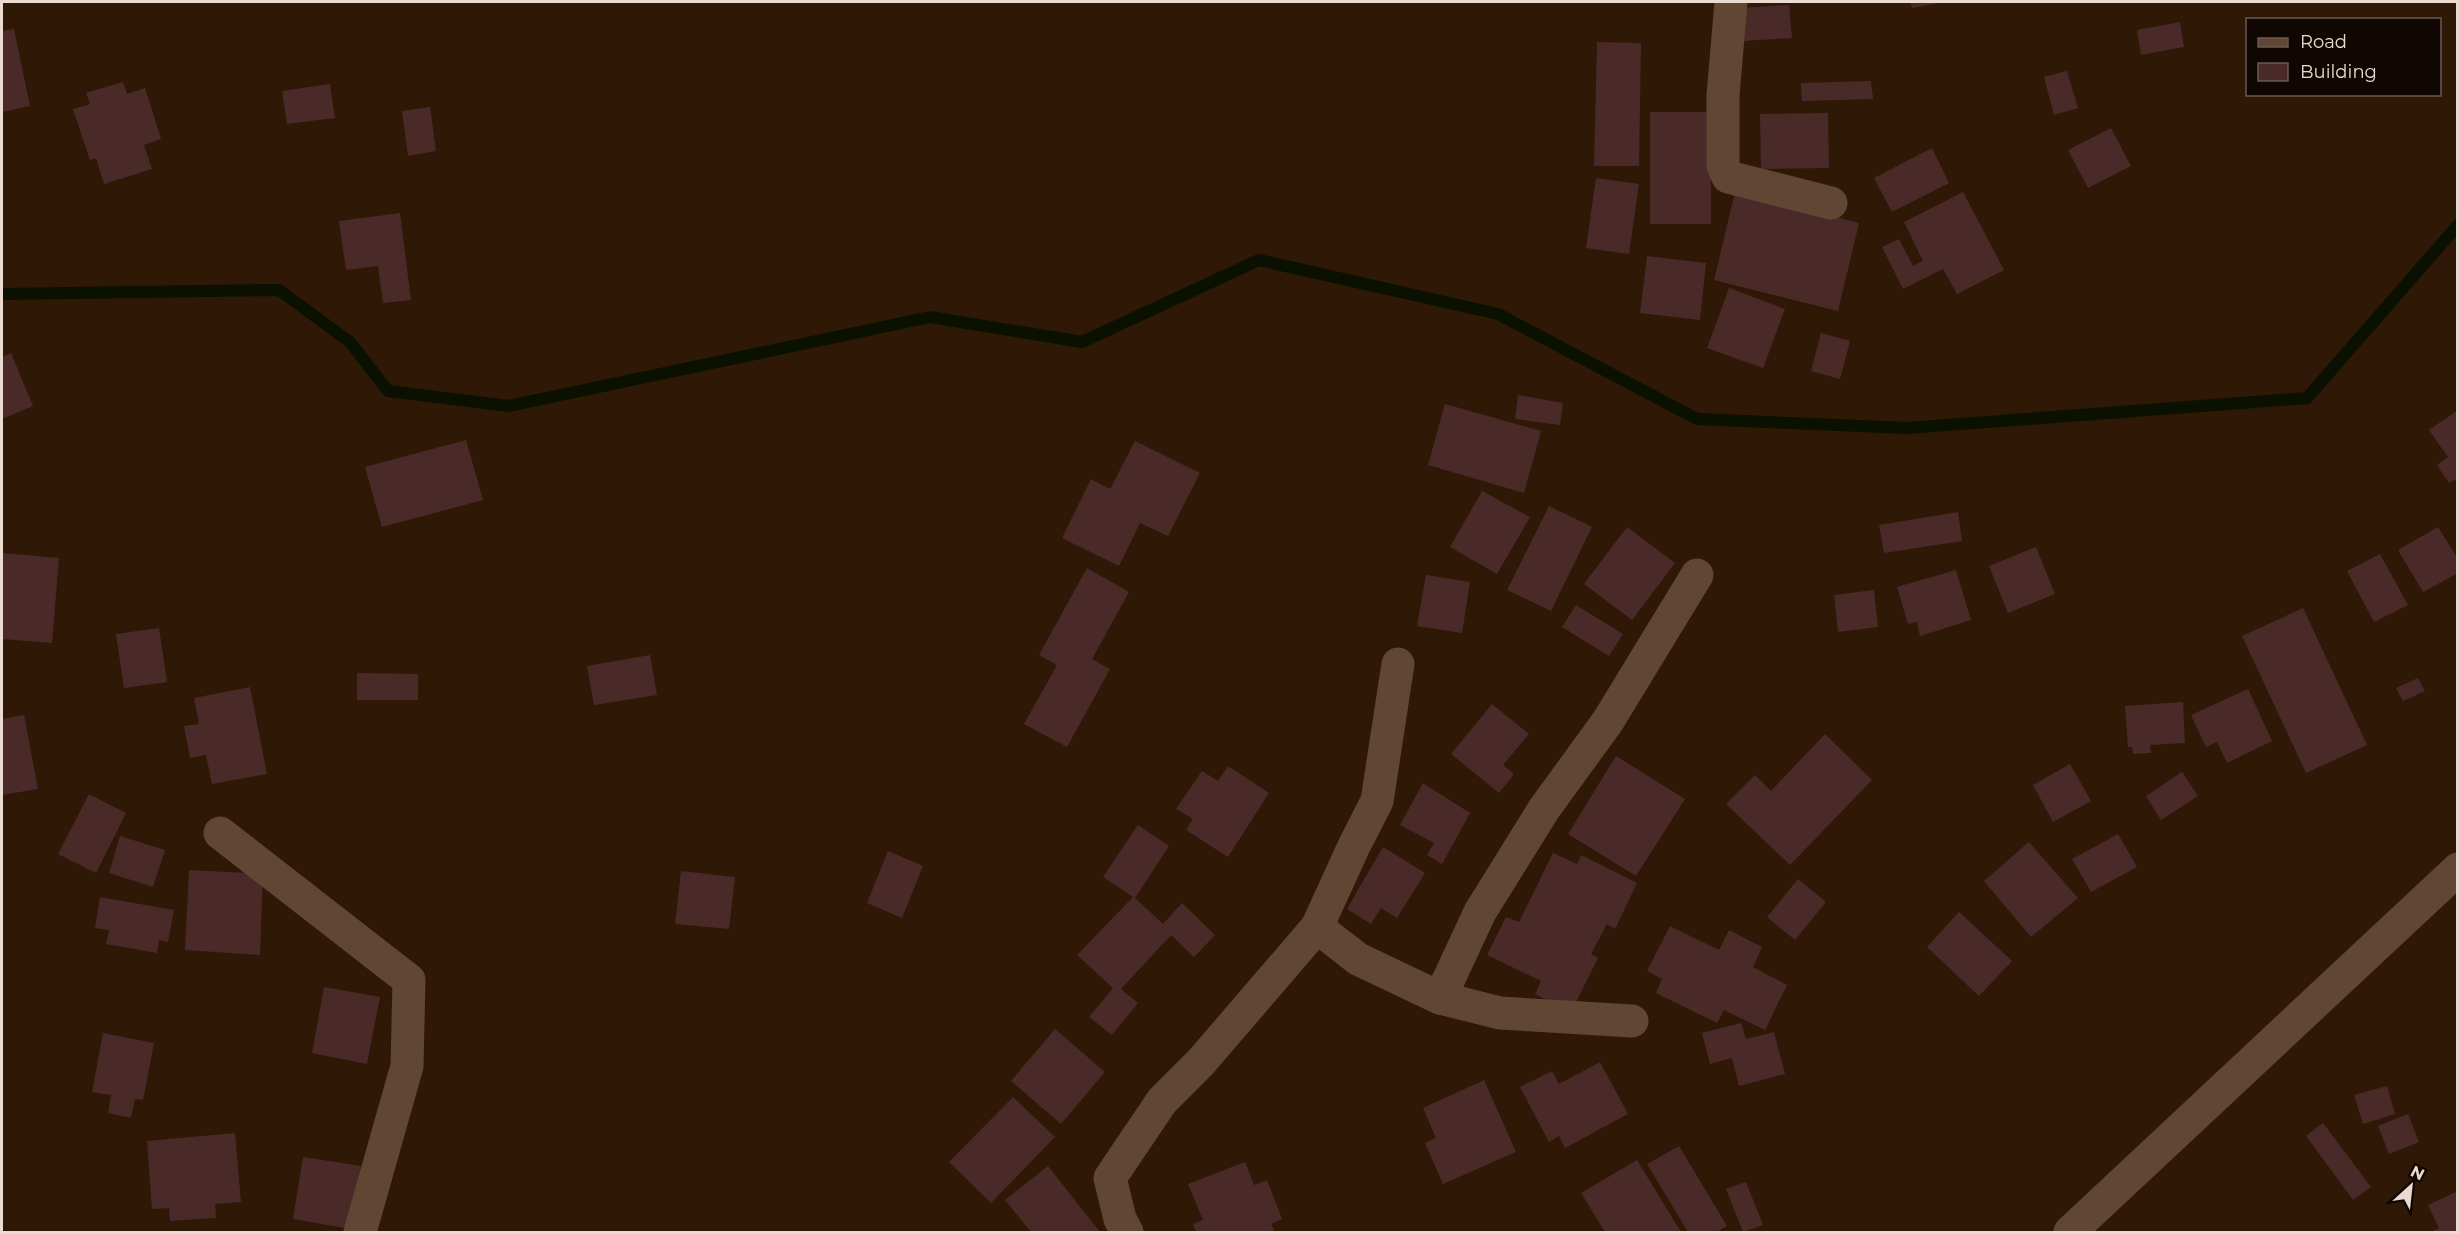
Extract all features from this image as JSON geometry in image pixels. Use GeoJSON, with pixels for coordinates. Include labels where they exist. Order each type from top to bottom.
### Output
{"type":"FeatureCollection","features":[{"type":"Feature","properties":{"kind":"street"},"geometry":{"type":"LineString","coordinates":[[1731,2],[1723,95],[1723,166],[1728,177],[1831,203]]}},
{"type":"Feature","properties":{"kind":"street"},"geometry":{"type":"LineString","coordinates":[[1440,998],[1480,912],[1544,809],[1608,721],[1697,576]]}},
{"type":"Feature","properties":{"kind":"street"},"geometry":{"type":"LineString","coordinates":[[1127,1233],[1120,1219],[1110,1178],[1162,1101],[1201,1062],[1317,927],[1377,801],[1398,664]]}},
{"type":"Feature","properties":{"kind":"street"},"geometry":{"type":"LineString","coordinates":[[220,833],[409,980],[407,1066],[360,1233]]}},
{"type":"Feature","properties":{"kind":"street"},"geometry":{"type":"LineString","coordinates":[[2070,1233],[2457,869]]}},
{"type":"Feature","properties":{"kind":"street"},"geometry":{"type":"LineString","coordinates":[[1317,927],[1358,958],[1440,998],[1500,1013],[1632,1021]]}},
{"type":"Feature","properties":{"kind":"building"},"geometry":{"type":"Polygon","coordinates":[[[1910,2],[1940,2],[1940,3],[1912,8],[1910,2]]]}},
{"type":"Feature","properties":{"kind":"building"},"geometry":{"type":"Polygon","coordinates":[[[1789,5],[1792,38],[1743,41],[1741,8],[1789,5]]]}},
{"type":"Feature","properties":{"kind":"building"},"geometry":{"type":"Polygon","coordinates":[[[2180,22],[2184,47],[2141,55],[2137,30],[2180,22]]]}},
{"type":"Feature","properties":{"kind":"building"},"geometry":{"type":"Polygon","coordinates":[[[14,29],[30,106],[2,112],[2,31],[14,29]]]}},
{"type":"Feature","properties":{"kind":"building"},"geometry":{"type":"Polygon","coordinates":[[[1597,42],[1641,43],[1639,166],[1594,166],[1597,42]]]}},
{"type":"Feature","properties":{"kind":"building"},"geometry":{"type":"Polygon","coordinates":[[[2067,71],[2078,108],[2054,115],[2044,77],[2067,71]]]}},
{"type":"Feature","properties":{"kind":"building"},"geometry":{"type":"Polygon","coordinates":[[[1871,81],[1873,99],[1802,101],[1801,83],[1871,81]]]}},
{"type":"Feature","properties":{"kind":"building"},"geometry":{"type":"Polygon","coordinates":[[[123,82],[127,94],[145,88],[161,139],[144,145],[152,169],[104,184],[96,158],[90,160],[73,109],[90,104],[86,93],[123,82]]]}},
{"type":"Feature","properties":{"kind":"building"},"geometry":{"type":"Polygon","coordinates":[[[330,84],[335,118],[287,124],[282,91],[330,84]]]}},
{"type":"Feature","properties":{"kind":"building"},"geometry":{"type":"Polygon","coordinates":[[[430,107],[436,151],[408,156],[402,111],[430,107]]]}},
{"type":"Feature","properties":{"kind":"building"},"geometry":{"type":"Polygon","coordinates":[[[1650,112],[1711,112],[1711,224],[1650,224],[1650,112]]]}},
{"type":"Feature","properties":{"kind":"building"},"geometry":{"type":"Polygon","coordinates":[[[1828,113],[1829,168],[1761,169],[1760,114],[1828,113]]]}},
{"type":"Feature","properties":{"kind":"building"},"geometry":{"type":"Polygon","coordinates":[[[2111,128],[2131,166],[2088,188],[2068,150],[2111,128]]]}},
{"type":"Feature","properties":{"kind":"building"},"geometry":{"type":"Polygon","coordinates":[[[1932,148],[1949,183],[1892,212],[1874,178],[1932,148]]]}},
{"type":"Feature","properties":{"kind":"building"},"geometry":{"type":"Polygon","coordinates":[[[1596,178],[1639,184],[1629,254],[1586,248],[1596,178]]]}},
{"type":"Feature","properties":{"kind":"building"},"geometry":{"type":"Polygon","coordinates":[[[1735,192],[1859,223],[1838,311],[1714,280],[1735,192]]]}},
{"type":"Feature","properties":{"kind":"building"},"geometry":{"type":"Polygon","coordinates":[[[1963,192],[2004,270],[1957,294],[1943,269],[1903,289],[1882,247],[1899,239],[1913,266],[1923,261],[1904,222],[1963,192]]]}},
{"type":"Feature","properties":{"kind":"building"},"geometry":{"type":"Polygon","coordinates":[[[400,213],[411,300],[383,303],[378,266],[346,270],[339,221],[400,213]]]}},
{"type":"Feature","properties":{"kind":"building"},"geometry":{"type":"Polygon","coordinates":[[[1647,256],[1706,263],[1700,320],[1640,313],[1647,256]]]}},
{"type":"Feature","properties":{"kind":"building"},"geometry":{"type":"Polygon","coordinates":[[[1729,288],[1785,309],[1763,368],[1707,348],[1729,288]]]}},
{"type":"Feature","properties":{"kind":"building"},"geometry":{"type":"Polygon","coordinates":[[[1821,333],[1850,341],[1840,379],[1811,371],[1821,333]]]}},
{"type":"Feature","properties":{"kind":"building"},"geometry":{"type":"Polygon","coordinates":[[[11,353],[33,406],[2,419],[2,357],[11,353]]]}},
{"type":"Feature","properties":{"kind":"building"},"geometry":{"type":"Polygon","coordinates":[[[1518,395],[1563,403],[1560,425],[1515,419],[1518,395]]]}},
{"type":"Feature","properties":{"kind":"building"},"geometry":{"type":"Polygon","coordinates":[[[1445,404],[1541,431],[1524,493],[1428,465],[1445,404]]]}},
{"type":"Feature","properties":{"kind":"building"},"geometry":{"type":"Polygon","coordinates":[[[2458,410],[2458,478],[2449,483],[2437,465],[2448,457],[2429,430],[2458,410]]]}},
{"type":"Feature","properties":{"kind":"building"},"geometry":{"type":"Polygon","coordinates":[[[466,440],[483,500],[382,527],[365,467],[466,440]]]}},
{"type":"Feature","properties":{"kind":"building"},"geometry":{"type":"Polygon","coordinates":[[[1135,441],[1200,473],[1168,536],[1140,523],[1119,566],[1062,538],[1091,479],[1110,489],[1135,441]]]}},
{"type":"Feature","properties":{"kind":"building"},"geometry":{"type":"Polygon","coordinates":[[[1482,491],[1530,517],[1497,574],[1450,547],[1482,491]]]}},
{"type":"Feature","properties":{"kind":"building"},"geometry":{"type":"Polygon","coordinates":[[[1549,506],[1592,527],[1551,611],[1507,590],[1549,506]]]}},
{"type":"Feature","properties":{"kind":"building"},"geometry":{"type":"Polygon","coordinates":[[[1958,512],[1962,541],[1884,553],[1879,525],[1958,512]]]}},
{"type":"Feature","properties":{"kind":"building"},"geometry":{"type":"Polygon","coordinates":[[[1627,527],[1675,563],[1632,620],[1584,584],[1627,527]]]}},
{"type":"Feature","properties":{"kind":"building"},"geometry":{"type":"Polygon","coordinates":[[[2438,527],[2458,559],[2458,573],[2423,592],[2398,550],[2438,527]]]}},
{"type":"Feature","properties":{"kind":"building"},"geometry":{"type":"Polygon","coordinates":[[[2036,547],[2055,594],[2008,613],[1989,566],[2036,547]]]}},
{"type":"Feature","properties":{"kind":"building"},"geometry":{"type":"Polygon","coordinates":[[[2,553],[59,558],[52,643],[2,639],[2,553]]]}},
{"type":"Feature","properties":{"kind":"building"},"geometry":{"type":"Polygon","coordinates":[[[2380,554],[2408,605],[2374,622],[2347,571],[2380,554]]]}},
{"type":"Feature","properties":{"kind":"building"},"geometry":{"type":"Polygon","coordinates":[[[1087,568],[1129,592],[1092,659],[1110,669],[1067,747],[1024,724],[1057,665],[1039,655],[1087,568]]]}},
{"type":"Feature","properties":{"kind":"building"},"geometry":{"type":"Polygon","coordinates":[[[1956,570],[1971,620],[1920,636],[1917,622],[1908,624],[1897,587],[1956,570]]]}},
{"type":"Feature","properties":{"kind":"building"},"geometry":{"type":"Polygon","coordinates":[[[1426,575],[1470,582],[1462,633],[1417,626],[1426,575]]]}},
{"type":"Feature","properties":{"kind":"building"},"geometry":{"type":"Polygon","coordinates":[[[1874,590],[1878,627],[1838,632],[1834,595],[1874,590]]]}},
{"type":"Feature","properties":{"kind":"building"},"geometry":{"type":"Polygon","coordinates":[[[1576,605],[1623,634],[1609,656],[1562,627],[1576,605]]]}},
{"type":"Feature","properties":{"kind":"building"},"geometry":{"type":"Polygon","coordinates":[[[2303,608],[2367,745],[2306,773],[2242,636],[2303,608]]]}},
{"type":"Feature","properties":{"kind":"building"},"geometry":{"type":"Polygon","coordinates":[[[159,628],[167,682],[124,688],[116,634],[159,628]]]}},
{"type":"Feature","properties":{"kind":"building"},"geometry":{"type":"Polygon","coordinates":[[[650,655],[657,695],[594,705],[587,666],[650,655]]]}},
{"type":"Feature","properties":{"kind":"building"},"geometry":{"type":"Polygon","coordinates":[[[357,673],[418,674],[418,700],[357,700],[357,673]]]}},
{"type":"Feature","properties":{"kind":"building"},"geometry":{"type":"Polygon","coordinates":[[[2418,678],[2425,691],[2403,701],[2396,688],[2418,678]]]}},
{"type":"Feature","properties":{"kind":"building"},"geometry":{"type":"Polygon","coordinates":[[[250,687],[267,774],[212,784],[206,755],[190,758],[184,726],[199,724],[194,698],[250,687]]]}},
{"type":"Feature","properties":{"kind":"building"},"geometry":{"type":"Polygon","coordinates":[[[2248,689],[2272,741],[2227,763],[2217,742],[2206,747],[2191,715],[2248,689]]]}},
{"type":"Feature","properties":{"kind":"building"},"geometry":{"type":"Polygon","coordinates":[[[2183,702],[2185,743],[2150,745],[2151,753],[2133,754],[2132,747],[2128,747],[2125,706],[2183,702]]]}},
{"type":"Feature","properties":{"kind":"building"},"geometry":{"type":"Polygon","coordinates":[[[1492,704],[1529,734],[1503,765],[1514,774],[1499,793],[1451,754],[1492,704]]]}},
{"type":"Feature","properties":{"kind":"building"},"geometry":{"type":"Polygon","coordinates":[[[24,715],[38,789],[2,795],[2,719],[24,715]]]}},
{"type":"Feature","properties":{"kind":"building"},"geometry":{"type":"Polygon","coordinates":[[[1825,734],[1872,780],[1790,865],[1726,804],[1755,775],[1771,791],[1825,734]]]}},
{"type":"Feature","properties":{"kind":"building"},"geometry":{"type":"Polygon","coordinates":[[[1616,756],[1685,799],[1636,876],[1568,834],[1616,756]]]}},
{"type":"Feature","properties":{"kind":"building"},"geometry":{"type":"Polygon","coordinates":[[[2070,764],[2091,801],[2053,822],[2033,785],[2070,764]]]}},
{"type":"Feature","properties":{"kind":"building"},"geometry":{"type":"Polygon","coordinates":[[[1228,766],[1269,793],[1228,857],[1186,830],[1193,819],[1176,809],[1202,771],[1218,781],[1228,766]]]}},
{"type":"Feature","properties":{"kind":"building"},"geometry":{"type":"Polygon","coordinates":[[[2182,772],[2198,796],[2161,820],[2146,796],[2182,772]]]}},
{"type":"Feature","properties":{"kind":"building"},"geometry":{"type":"Polygon","coordinates":[[[1423,783],[1470,813],[1442,864],[1427,855],[1434,843],[1400,825],[1423,783]]]}},
{"type":"Feature","properties":{"kind":"building"},"geometry":{"type":"Polygon","coordinates":[[[89,794],[126,813],[96,873],[58,854],[89,794]]]}},
{"type":"Feature","properties":{"kind":"building"},"geometry":{"type":"Polygon","coordinates":[[[1138,825],[1169,846],[1135,898],[1163,924],[1182,903],[1215,935],[1194,957],[1171,935],[1121,989],[1138,1003],[1112,1035],[1089,1017],[1113,988],[1077,955],[1133,897],[1103,877],[1138,825]]]}},
{"type":"Feature","properties":{"kind":"building"},"geometry":{"type":"Polygon","coordinates":[[[2118,834],[2137,867],[2091,892],[2072,859],[2118,834]]]}},
{"type":"Feature","properties":{"kind":"building"},"geometry":{"type":"Polygon","coordinates":[[[120,836],[165,850],[153,887],[109,873],[120,836]]]}},
{"type":"Feature","properties":{"kind":"building"},"geometry":{"type":"Polygon","coordinates":[[[2029,842],[2078,898],[2031,937],[1984,881],[2029,842]]]}},
{"type":"Feature","properties":{"kind":"building"},"geometry":{"type":"Polygon","coordinates":[[[1383,847],[1425,873],[1397,918],[1381,908],[1371,924],[1347,909],[1383,847]]]}},
{"type":"Feature","properties":{"kind":"building"},"geometry":{"type":"Polygon","coordinates":[[[888,851],[923,866],[902,918],[867,903],[888,851]]]}},
{"type":"Feature","properties":{"kind":"building"},"geometry":{"type":"Polygon","coordinates":[[[1553,853],[1577,864],[1581,855],[1637,883],[1615,929],[1607,924],[1591,954],[1598,958],[1571,1012],[1535,994],[1541,981],[1487,955],[1506,917],[1519,922],[1553,853]]]}},
{"type":"Feature","properties":{"kind":"building"},"geometry":{"type":"Polygon","coordinates":[[[189,870],[263,874],[260,955],[185,950],[189,870]]]}},
{"type":"Feature","properties":{"kind":"building"},"geometry":{"type":"Polygon","coordinates":[[[681,871],[735,877],[729,929],[675,924],[681,871]]]}},
{"type":"Feature","properties":{"kind":"building"},"geometry":{"type":"Polygon","coordinates":[[[1798,879],[1826,902],[1795,940],[1767,917],[1798,879]]]}},
{"type":"Feature","properties":{"kind":"building"},"geometry":{"type":"Polygon","coordinates":[[[100,897],[174,910],[168,942],[159,940],[157,953],[106,944],[109,930],[95,928],[100,897]]]}},
{"type":"Feature","properties":{"kind":"building"},"geometry":{"type":"Polygon","coordinates":[[[1959,912],[2012,961],[1979,996],[1927,947],[1959,912]]]}},
{"type":"Feature","properties":{"kind":"building"},"geometry":{"type":"Polygon","coordinates":[[[1670,926],[1719,950],[1729,930],[1762,947],[1753,967],[1787,985],[1765,1030],[1724,1010],[1717,1023],[1656,993],[1662,979],[1647,971],[1670,926]]]}},
{"type":"Feature","properties":{"kind":"building"},"geometry":{"type":"Polygon","coordinates":[[[324,987],[380,997],[367,1064],[312,1053],[324,987]]]}},
{"type":"Feature","properties":{"kind":"building"},"geometry":{"type":"Polygon","coordinates":[[[1741,1023],[1746,1039],[1774,1032],[1785,1074],[1739,1086],[1732,1058],[1710,1064],[1702,1033],[1741,1023]]]}},
{"type":"Feature","properties":{"kind":"building"},"geometry":{"type":"Polygon","coordinates":[[[1055,1029],[1105,1072],[1061,1124],[1011,1081],[1055,1029]]]}},
{"type":"Feature","properties":{"kind":"building"},"geometry":{"type":"Polygon","coordinates":[[[103,1033],[154,1043],[143,1100],[135,1099],[131,1118],[108,1113],[111,1095],[92,1092],[103,1033]]]}},
{"type":"Feature","properties":{"kind":"building"},"geometry":{"type":"Polygon","coordinates":[[[1600,1062],[1628,1114],[1565,1148],[1559,1136],[1549,1142],[1520,1087],[1552,1071],[1559,1084],[1600,1062]]]}},
{"type":"Feature","properties":{"kind":"building"},"geometry":{"type":"Polygon","coordinates":[[[1484,1080],[1516,1152],[1443,1184],[1425,1143],[1436,1138],[1423,1108],[1484,1080]]]}},
{"type":"Feature","properties":{"kind":"building"},"geometry":{"type":"Polygon","coordinates":[[[2387,1086],[2395,1114],[2363,1124],[2354,1095],[2387,1086]]]}},
{"type":"Feature","properties":{"kind":"building"},"geometry":{"type":"Polygon","coordinates":[[[1013,1097],[1055,1137],[991,1203],[949,1162],[1013,1097]]]}},
{"type":"Feature","properties":{"kind":"building"},"geometry":{"type":"Polygon","coordinates":[[[2408,1114],[2419,1142],[2389,1154],[2378,1126],[2408,1114]]]}},
{"type":"Feature","properties":{"kind":"building"},"geometry":{"type":"Polygon","coordinates":[[[2323,1123],[2371,1187],[2353,1200],[2306,1136],[2323,1123]]]}},
{"type":"Feature","properties":{"kind":"building"},"geometry":{"type":"Polygon","coordinates":[[[235,1133],[241,1202],[215,1204],[216,1218],[170,1221],[169,1208],[152,1209],[147,1141],[235,1133]]]}},
{"type":"Feature","properties":{"kind":"building"},"geometry":{"type":"Polygon","coordinates":[[[1679,1146],[1727,1226],[1717,1232],[1688,1232],[1647,1164],[1679,1146]]]}},
{"type":"Feature","properties":{"kind":"building"},"geometry":{"type":"Polygon","coordinates":[[[303,1157],[361,1166],[350,1229],[293,1219],[303,1157]]]}},
{"type":"Feature","properties":{"kind":"building"},"geometry":{"type":"Polygon","coordinates":[[[1637,1160],[1681,1232],[1605,1232],[1581,1193],[1637,1160]]]}},
{"type":"Feature","properties":{"kind":"building"},"geometry":{"type":"Polygon","coordinates":[[[1245,1162],[1254,1185],[1267,1180],[1282,1219],[1271,1224],[1275,1232],[1196,1232],[1193,1224],[1203,1220],[1188,1184],[1245,1162]]]}},
{"type":"Feature","properties":{"kind":"building"},"geometry":{"type":"Polygon","coordinates":[[[1048,1166],[1100,1232],[1031,1232],[1005,1200],[1048,1166]]]}},
{"type":"Feature","properties":{"kind":"building"},"geometry":{"type":"Polygon","coordinates":[[[1746,1182],[1763,1225],[1743,1232],[1726,1189],[1746,1182]]]}},
{"type":"Feature","properties":{"kind":"building"},"geometry":{"type":"Polygon","coordinates":[[[2458,1191],[2458,1232],[2431,1232],[2439,1228],[2428,1205],[2458,1191]]]}},
{"type":"Feature","properties":{"kind":"waterway"},"geometry":{"type":"LineString","coordinates":[[2,294],[279,290],[350,342],[388,391],[509,406],[930,317],[1082,342],[1259,260],[1498,314],[1697,419],[1907,428],[2307,398],[2458,225]]}}]}
